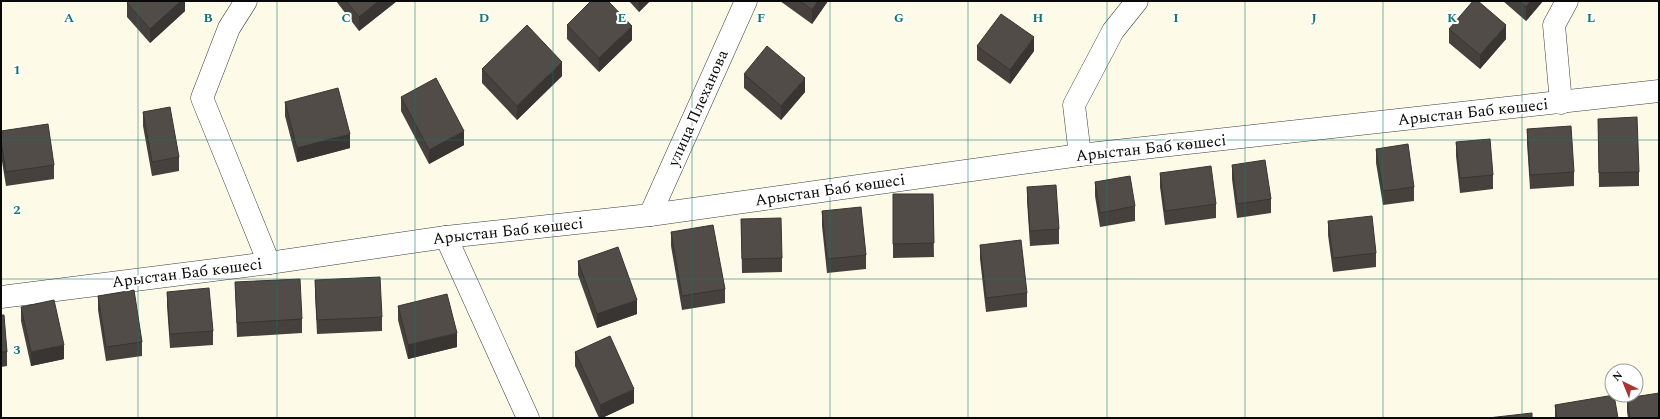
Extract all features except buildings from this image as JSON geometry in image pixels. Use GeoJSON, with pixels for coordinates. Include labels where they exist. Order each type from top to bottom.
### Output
{"type":"FeatureCollection","features":[{"type":"Feature","properties":{"kind":"street"},"geometry":{"type":"LineString","coordinates":[[246,1],[229,28],[202,98],[269,263]]}},
{"type":"Feature","properties":{"kind":"street","name":"улица Плеханова"},"geometry":{"type":"LineString","coordinates":[[650,215],[746,1]]}},
{"type":"Feature","properties":{"kind":"street"},"geometry":{"type":"LineString","coordinates":[[1080,155],[1074,105],[1113,31],[1137,1]]}},
{"type":"Feature","properties":{"kind":"street"},"geometry":{"type":"LineString","coordinates":[[1560,103],[1554,25],[1567,1]]}},
{"type":"Feature","properties":{"kind":"street","name":"Арыстан Баб көшесі"},"geometry":{"type":"LineString","coordinates":[[1,297],[269,263],[446,237],[650,215],[1080,155],[1659,91]]}},
{"type":"Feature","properties":{"kind":"street"},"geometry":{"type":"LineString","coordinates":[[446,237],[528,418]]}}]}
